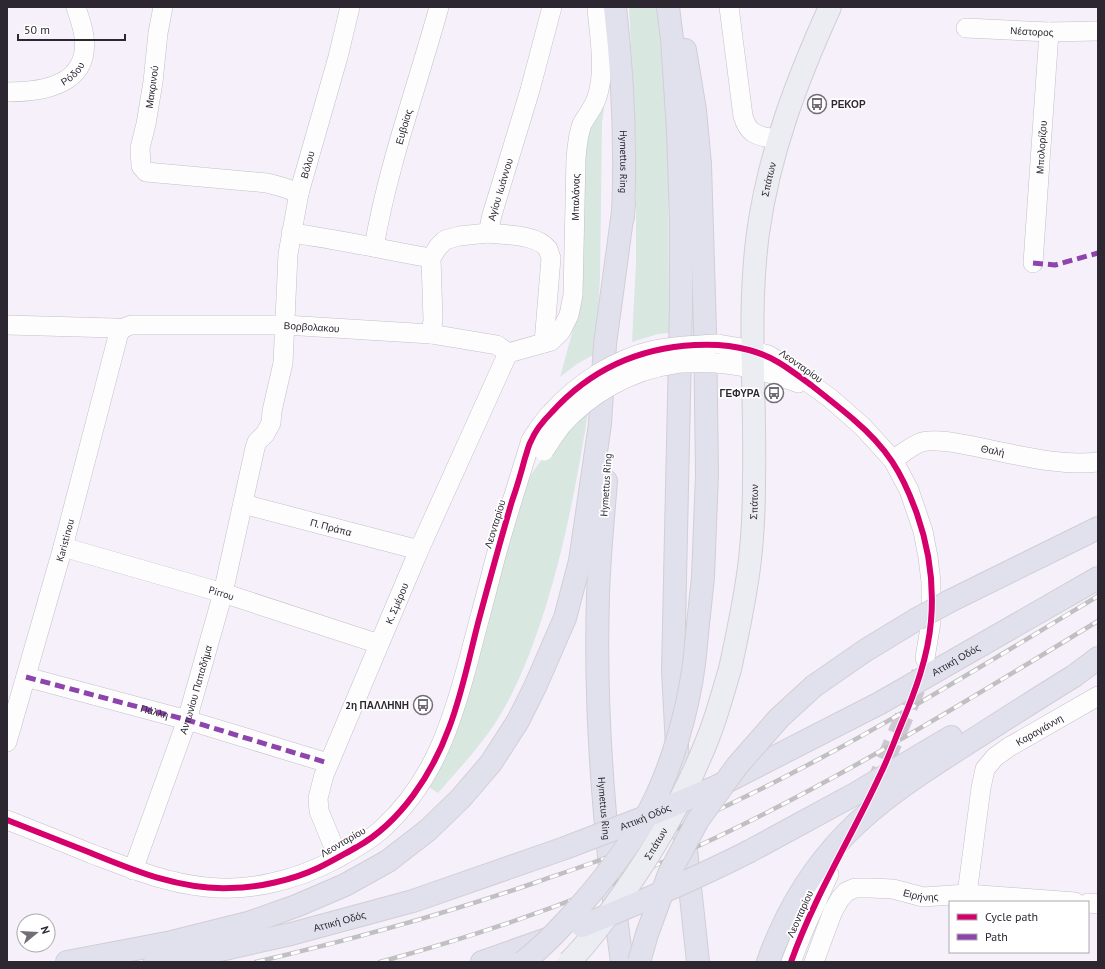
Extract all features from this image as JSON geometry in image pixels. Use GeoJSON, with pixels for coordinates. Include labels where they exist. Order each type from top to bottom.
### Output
{"type":"FeatureCollection","features":[{"type":"Feature","properties":{"kind":"highway","name":"Hymettus Ring"},"geometry":{"type":"LineString","coordinates":[[615,7],[622,98],[624,204],[617,345],[598,596],[598,663],[604,810],[611,884],[622,962]]}},
{"type":"Feature","properties":{"kind":"highway"},"geometry":{"type":"LineString","coordinates":[[668,7],[672,39],[678,131],[681,222],[673,671],[679,784],[698,962]]}},
{"type":"Feature","properties":{"kind":"highway"},"geometry":{"type":"LineString","coordinates":[[523,962],[560,928],[591,893],[620,857],[636,834],[650,808],[670,762],[685,709],[694,664],[704,570],[708,474],[700,164],[695,110],[678,7]]}},
{"type":"Feature","properties":{"kind":"highway"},"geometry":{"type":"LineString","coordinates":[[67,962],[172,942],[248,922],[296,906],[345,885],[388,860],[428,830],[461,798],[492,763],[518,722],[535,687],[565,618],[580,561],[600,424],[605,344],[624,204]]}},
{"type":"Feature","properties":{"kind":"highway"},"geometry":{"type":"LineString","coordinates":[[639,962],[647,934],[669,874],[698,820],[737,766],[779,718],[814,686],[866,650],[917,619],[950,601],[1098,528]]}},
{"type":"Feature","properties":{"kind":"highway","name":"Αττική Οδός"},"geometry":{"type":"LineString","coordinates":[[155,962],[202,954],[291,934],[413,902],[565,848],[643,818],[720,785],[880,704],[1098,578]]}},
{"type":"Feature","properties":{"kind":"highway"},"geometry":{"type":"LineString","coordinates":[[482,962],[639,904],[688,882],[750,851],[855,794],[1098,648]]}},
{"type":"Feature","properties":{"kind":"highway"},"geometry":{"type":"LineString","coordinates":[[768,962],[786,919],[806,884],[834,848],[855,825],[921,774],[1074,676],[1098,658]]}},
{"type":"Feature","properties":{"kind":"main road","name":"Σπάτων"},"geometry":{"type":"LineString","coordinates":[[569,962],[602,923],[644,865],[675,810],[693,774],[708,738],[730,669],[746,590],[750,557],[754,480],[754,270],[758,233],[767,182],[778,140],[798,83],[830,7]]}},
{"type":"Feature","properties":{"kind":"street","name":"Ρόδου"},"geometry":{"type":"LineString","coordinates":[[7,92],[42,90],[55,86],[73,76],[81,64],[84,52],[84,36],[76,7]]}},
{"type":"Feature","properties":{"kind":"street","name":"Μακρινού"},"geometry":{"type":"LineString","coordinates":[[163,7],[158,32],[153,82],[146,124],[140,148],[141,166],[146,172],[267,183],[282,186],[299,193]]}},
{"type":"Feature","properties":{"kind":"street","name":"Βόλου"},"geometry":{"type":"LineString","coordinates":[[243,504],[257,442],[265,434],[271,423],[283,363],[288,254],[299,193],[338,56],[350,7]]}},
{"type":"Feature","properties":{"kind":"street","name":"Ευβοίας"},"geometry":{"type":"LineString","coordinates":[[374,247],[379,214],[439,7]]}},
{"type":"Feature","properties":{"kind":"street","name":"Αγίου Ιωάννου"},"geometry":{"type":"LineString","coordinates":[[431,258],[444,240],[460,236],[488,233],[492,215],[530,90],[552,7]]}},
{"type":"Feature","properties":{"kind":"street","name":"Μπαλάνας"},"geometry":{"type":"LineString","coordinates":[[508,353],[551,341],[561,331],[569,315],[573,295],[577,141],[582,124],[597,98],[601,83],[598,7]]}},
{"type":"Feature","properties":{"kind":"street"},"geometry":{"type":"LineString","coordinates":[[729,7],[743,116],[746,126],[750,131],[756,134],[778,140]]}},
{"type":"Feature","properties":{"kind":"street","name":"Νέστορος"},"geometry":{"type":"LineString","coordinates":[[966,28],[1050,32],[1098,31]]}},
{"type":"Feature","properties":{"kind":"street","name":"Μπολορίζου"},"geometry":{"type":"LineString","coordinates":[[1033,263],[1050,32]]}},
{"type":"Feature","properties":{"kind":"street"},"geometry":{"type":"LineString","coordinates":[[291,233],[329,238],[387,251],[431,258],[432,334]]}},
{"type":"Feature","properties":{"kind":"street"},"geometry":{"type":"LineString","coordinates":[[488,233],[530,238],[540,242],[548,250],[551,258],[544,343]]}},
{"type":"Feature","properties":{"kind":"street","name":"Βορβολακου"},"geometry":{"type":"LineString","coordinates":[[7,325],[114,328],[119,332],[131,325],[285,325],[432,334],[497,345],[508,353]]}},
{"type":"Feature","properties":{"kind":"street","name":"Karistinou"},"geometry":{"type":"LineString","coordinates":[[7,742],[63,547],[119,332]]}},
{"type":"Feature","properties":{"kind":"street","name":"Λεονταρίου"},"geometry":{"type":"LineString","coordinates":[[7,820],[133,870],[179,883],[206,887],[230,888],[257,885],[290,878],[316,870],[362,845],[381,830],[403,808],[434,762],[449,729],[460,693],[498,548],[515,494],[550,414],[570,394],[609,367],[634,356],[654,350],[692,345],[717,354],[742,348],[753,360],[775,374],[818,390],[830,398],[863,427],[893,460],[909,490],[923,531],[928,557],[931,582],[931,622],[925,658]]}},
{"type":"Feature","properties":{"kind":"street","name":"Κ. Σμέρου"},"geometry":{"type":"LineString","coordinates":[[338,858],[319,811],[318,798],[328,763],[419,550],[508,353]]}},
{"type":"Feature","properties":{"kind":"street","name":"Θαλή"},"geometry":{"type":"LineString","coordinates":[[893,460],[921,442],[934,441],[969,446],[1027,458],[1084,464],[1098,462]]}},
{"type":"Feature","properties":{"kind":"street","name":"Π. Πράπα"},"geometry":{"type":"LineString","coordinates":[[243,504],[419,550]]}},
{"type":"Feature","properties":{"kind":"street","name":"Αντωνίου Παπαδήμα"},"geometry":{"type":"LineString","coordinates":[[133,870],[187,720],[222,593],[243,504]]}},
{"type":"Feature","properties":{"kind":"street","name":"Pirrou"},"geometry":{"type":"LineString","coordinates":[[63,547],[222,593],[379,644]]}},
{"type":"Feature","properties":{"kind":"street","name":"Πάλλη"},"geometry":{"type":"LineString","coordinates":[[26,677],[187,720],[328,763]]}},
{"type":"Feature","properties":{"kind":"street","name":"Καραγιάννη"},"geometry":{"type":"LineString","coordinates":[[967,894],[981,788],[986,770],[996,757],[1009,747],[1098,696]]}},
{"type":"Feature","properties":{"kind":"street","name":"Λεονταρίου"},"geometry":{"type":"LineString","coordinates":[[790,962],[829,874]]}},
{"type":"Feature","properties":{"kind":"street","name":"Ειρήνης"},"geometry":{"type":"LineString","coordinates":[[814,962],[837,903],[843,895],[851,890],[860,888],[893,889],[923,897],[967,894],[1062,901]]}},
{"type":"Feature","properties":{"kind":"shaded area"},"geometry":{"type":"Polygon","coordinates":[[[629,7],[657,7],[668,123],[669,333],[658,334],[632,342],[636,263],[636,142],[629,7]]]}},
{"type":"Feature","properties":{"kind":"shaded area"},"geometry":{"type":"Polygon","coordinates":[[[606,93],[602,123],[600,278],[595,354],[577,364],[560,377],[578,306],[582,169],[588,134],[606,93]]]}},
{"type":"Feature","properties":{"kind":"shaded area"},"geometry":{"type":"Polygon","coordinates":[[[589,407],[576,483],[565,534],[545,609],[535,639],[510,698],[494,725],[474,752],[438,793],[423,783],[517,504],[532,473],[551,447],[589,407]]]}},
{"type":"Feature","properties":{"kind":"tunnel"},"geometry":{"type":"LineString","coordinates":[[874,787],[915,691],[921,672]]}},
{"type":"Feature","properties":{"kind":"railway"},"geometry":{"type":"LineString","coordinates":[[256,962],[327,945],[468,905],[603,859],[686,825],[747,796],[866,733],[983,666],[1098,596]]}},
{"type":"Feature","properties":{"kind":"railway"},"geometry":{"type":"LineString","coordinates":[[380,962],[492,929],[529,916],[638,873],[729,831],[783,804],[890,746],[1098,621]]}},
{"type":"Feature","properties":{"kind":"marked path"},"geometry":{"type":"LineString","coordinates":[[1033,263],[1055,265],[1098,253]]}},
{"type":"Feature","properties":{"kind":"marked path"},"geometry":{"type":"LineString","coordinates":[[26,677],[187,720],[328,763]]}},
{"type":"Feature","properties":{"kind":"cycle path"},"geometry":{"type":"LineString","coordinates":[[7,820],[141,873],[176,883],[212,888],[252,887],[286,880],[333,861],[373,837],[388,824],[413,795],[434,762],[449,728],[458,702],[490,577],[525,458],[530,443],[540,426],[549,415],[582,384],[599,373],[635,356],[674,347],[695,345],[736,347],[767,356],[789,369],[853,419],[875,440],[899,473],[911,499],[925,540],[930,567],[932,594],[931,621],[924,661],[911,700],[883,769],[811,914],[791,962]]}},
{"type":"Feature","properties":{"kind":"place","name":"ΡΕΚΟΡ"},"geometry":{"type":"Point","coordinates":[817,104]}},
{"type":"Feature","properties":{"kind":"place","name":"ΓΕΦΥΡΑ"},"geometry":{"type":"Point","coordinates":[774,393]}},
{"type":"Feature","properties":{"kind":"place","name":"2η ΠΑΛΛΗΝΗ"},"geometry":{"type":"Point","coordinates":[423,705]}}]}
